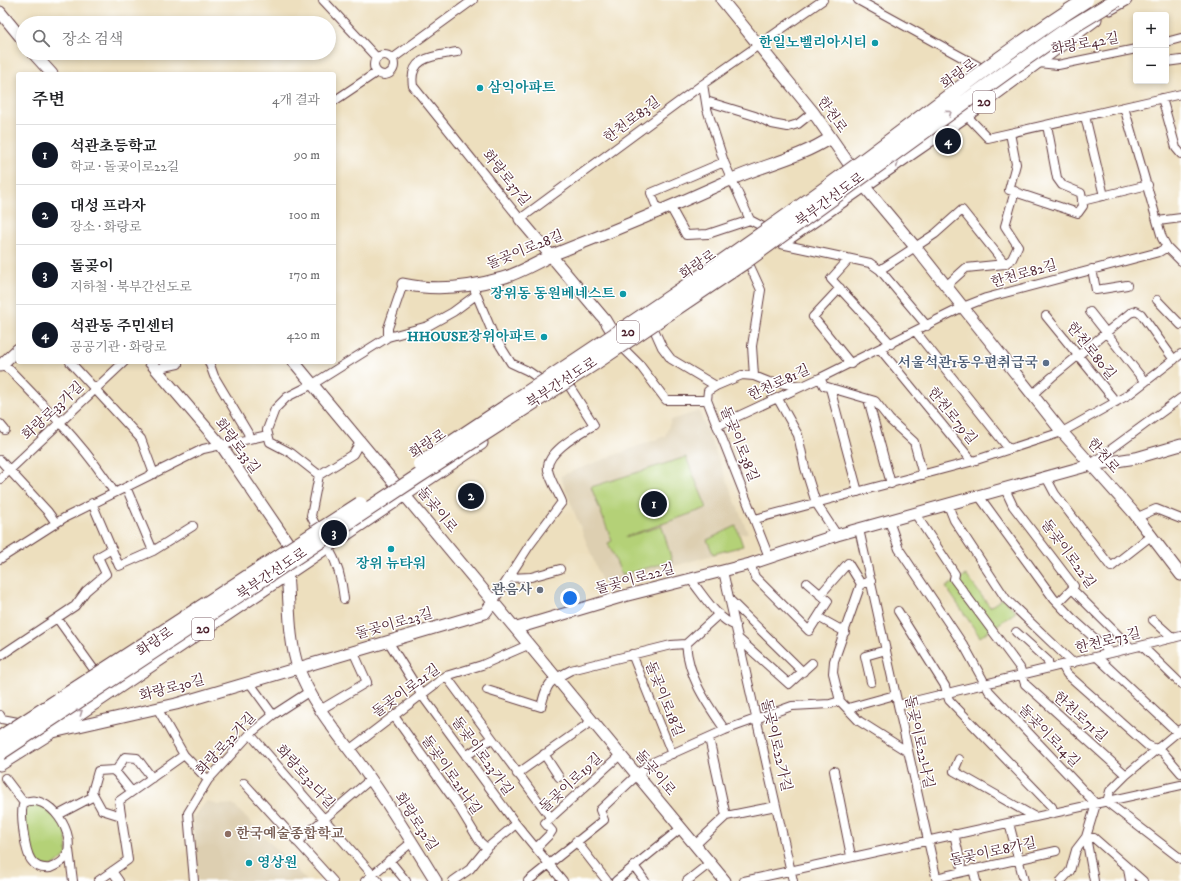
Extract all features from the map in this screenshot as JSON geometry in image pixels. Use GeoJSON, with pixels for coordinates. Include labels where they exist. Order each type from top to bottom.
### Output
{"type":"FeatureCollection","features":[{"type":"Feature","properties":{"kind":"highway","name":"북부간선도로"},"geometry":{"type":"LineString","coordinates":[[0,753],[417,477],[596,362],[746,261],[1008,70],[1062,33],[1116,0]]}},
{"type":"Feature","properties":{"kind":"highway","name":"북부간선도로"},"geometry":{"type":"LineString","coordinates":[[2,741],[400,478],[747,244],[823,191],[934,107],[1088,2]]}},
{"type":"Feature","properties":{"kind":"main road","name":"화랑로"},"geometry":{"type":"LineString","coordinates":[[2,741],[31,725],[397,484],[549,386],[620,343],[653,327],[781,244],[966,115],[1038,63],[1120,0]]}},
{"type":"Feature","properties":{"kind":"main road","name":"화랑로"},"geometry":{"type":"LineString","coordinates":[[0,764],[15,753],[51,732],[376,516],[568,384],[620,343],[773,233],[989,72],[1088,2]]}},
{"type":"Feature","properties":{"kind":"street"},"geometry":{"type":"LineString","coordinates":[[323,0],[377,58]]}},
{"type":"Feature","properties":{"kind":"street"},"geometry":{"type":"LineString","coordinates":[[392,59],[473,0]]}},
{"type":"Feature","properties":{"kind":"street","name":"한천로"},"geometry":{"type":"LineString","coordinates":[[722,0],[760,44],[813,112],[854,173],[964,307],[1062,432],[1138,517],[1181,575]]}},
{"type":"Feature","properties":{"kind":"street","name":"한천로83길"},"geometry":{"type":"LineString","coordinates":[[520,219],[703,84],[823,0]]}},
{"type":"Feature","properties":{"kind":"street"},"geometry":{"type":"LineString","coordinates":[[858,0],[989,72],[1006,85]]}},
{"type":"Feature","properties":{"kind":"street","name":"화랑로"},"geometry":{"type":"LineString","coordinates":[[1101,14],[1126,0]]}},
{"type":"Feature","properties":{"kind":"street"},"geometry":{"type":"LineString","coordinates":[[0,12],[16,31]]}},
{"type":"Feature","properties":{"kind":"street"},"geometry":{"type":"LineString","coordinates":[[1169,41],[1181,38]]}},
{"type":"Feature","properties":{"kind":"street","name":"화랑로42길"},"geometry":{"type":"LineString","coordinates":[[1038,63],[1058,65],[1133,49]]}},
{"type":"Feature","properties":{"kind":"street","name":"화랑로37길"},"geometry":{"type":"LineString","coordinates":[[457,52],[426,58],[420,62],[413,69],[413,86],[520,219],[605,320],[620,343]]}},
{"type":"Feature","properties":{"kind":"street"},"geometry":{"type":"LineString","coordinates":[[386,56],[392,59],[394,66],[392,72],[383,75],[377,72],[374,67],[377,58],[386,56]]}},
{"type":"Feature","properties":{"kind":"street"},"geometry":{"type":"LineString","coordinates":[[39,60],[50,72]]}},
{"type":"Feature","properties":{"kind":"street"},"geometry":{"type":"LineString","coordinates":[[1169,62],[1181,60]]}},
{"type":"Feature","properties":{"kind":"street"},"geometry":{"type":"LineString","coordinates":[[336,100],[377,72]]}},
{"type":"Feature","properties":{"kind":"street"},"geometry":{"type":"LineString","coordinates":[[703,84],[706,101],[724,162],[750,220],[773,233]]}},
{"type":"Feature","properties":{"kind":"street"},"geometry":{"type":"LineString","coordinates":[[966,115],[988,138],[1181,94]]}},
{"type":"Feature","properties":{"kind":"street"},"geometry":{"type":"LineString","coordinates":[[1162,98],[1176,148],[1181,154]]}},
{"type":"Feature","properties":{"kind":"street"},"geometry":{"type":"LineString","coordinates":[[706,101],[756,116],[772,124],[788,127],[798,124],[813,112]]}},
{"type":"Feature","properties":{"kind":"street"},"geometry":{"type":"LineString","coordinates":[[1124,107],[1167,247],[1181,261]]}},
{"type":"Feature","properties":{"kind":"street"},"geometry":{"type":"LineString","coordinates":[[1085,116],[1104,196]]}},
{"type":"Feature","properties":{"kind":"street"},"geometry":{"type":"LineString","coordinates":[[1010,133],[1016,164],[1009,190],[1078,213],[1083,206],[1081,193],[1062,185],[1057,178],[1047,125]]}},
{"type":"Feature","properties":{"kind":"street","name":"돌곶이로28길"},"geometry":{"type":"LineString","coordinates":[[268,435],[267,430],[275,409],[287,397],[313,384],[388,337],[428,326],[453,312],[474,290],[552,256],[671,208],[732,179],[816,148],[830,138]]}},
{"type":"Feature","properties":{"kind":"street"},"geometry":{"type":"LineString","coordinates":[[659,213],[651,193],[724,162]]}},
{"type":"Feature","properties":{"kind":"street"},"geometry":{"type":"LineString","coordinates":[[1082,201],[1148,185]]}},
{"type":"Feature","properties":{"kind":"street"},"geometry":{"type":"LineString","coordinates":[[946,286],[966,268],[1005,264],[1012,259],[1018,246],[1005,226],[1015,191]]}},
{"type":"Feature","properties":{"kind":"street"},"geometry":{"type":"LineString","coordinates":[[821,196],[831,200],[832,208]]}},
{"type":"Feature","properties":{"kind":"street"},"geometry":{"type":"LineString","coordinates":[[671,208],[686,235],[708,234],[750,220]]}},
{"type":"Feature","properties":{"kind":"street"},"geometry":{"type":"LineString","coordinates":[[880,270],[916,248],[935,234],[962,210],[1005,264]]}},
{"type":"Feature","properties":{"kind":"street"},"geometry":{"type":"LineString","coordinates":[[1158,221],[1181,218]]}},
{"type":"Feature","properties":{"kind":"street"},"geometry":{"type":"LineString","coordinates":[[781,244],[870,263],[880,270],[927,326]]}},
{"type":"Feature","properties":{"kind":"street","name":"한천로82길"},"geometry":{"type":"LineString","coordinates":[[964,307],[986,298],[1160,252],[1167,247]]}},
{"type":"Feature","properties":{"kind":"street"},"geometry":{"type":"LineString","coordinates":[[849,258],[831,279],[891,344]]}},
{"type":"Feature","properties":{"kind":"street"},"geometry":{"type":"LineString","coordinates":[[749,264],[761,290],[752,346],[754,376]]}},
{"type":"Feature","properties":{"kind":"street"},"geometry":{"type":"LineString","coordinates":[[1092,269],[1096,290],[1127,285]]}},
{"type":"Feature","properties":{"kind":"street","name":"돌곶이로28길"},"geometry":{"type":"LineString","coordinates":[[388,337],[388,328],[403,284],[474,290]]}},
{"type":"Feature","properties":{"kind":"street"},"geometry":{"type":"LineString","coordinates":[[840,288],[813,318],[851,364]]}},
{"type":"Feature","properties":{"kind":"street"},"geometry":{"type":"LineString","coordinates":[[474,290],[493,334],[512,363],[528,371],[549,386]]}},
{"type":"Feature","properties":{"kind":"street"},"geometry":{"type":"LineString","coordinates":[[1157,300],[1181,325]]}},
{"type":"Feature","properties":{"kind":"street","name":"한천로81길"},"geometry":{"type":"LineString","coordinates":[[718,426],[851,364],[964,307]]}},
{"type":"Feature","properties":{"kind":"street"},"geometry":{"type":"LineString","coordinates":[[1033,394],[1130,313],[1136,311],[1141,314],[1174,360]]}},
{"type":"Feature","properties":{"kind":"street","name":"한천로80길"},"geometry":{"type":"LineString","coordinates":[[1090,312],[1145,382]]}},
{"type":"Feature","properties":{"kind":"street","name":"한천로80길"},"geometry":{"type":"LineString","coordinates":[[1046,316],[1116,402]]}},
{"type":"Feature","properties":{"kind":"street"},"geometry":{"type":"LineString","coordinates":[[653,327],[662,347],[671,359],[716,386]]}},
{"type":"Feature","properties":{"kind":"street","name":"한천로79길"},"geometry":{"type":"LineString","coordinates":[[916,332],[1009,449]]}},
{"type":"Feature","properties":{"kind":"street","name":"돌곶이로38길"},"geometry":{"type":"LineString","coordinates":[[620,343],[639,364],[666,400],[708,400],[769,557]]}},
{"type":"Feature","properties":{"kind":"street","name":"한천로79길"},"geometry":{"type":"LineString","coordinates":[[880,349],[972,461]]}},
{"type":"Feature","properties":{"kind":"street"},"geometry":{"type":"LineString","coordinates":[[16,351],[0,365],[10,370],[98,465],[114,492]]}},
{"type":"Feature","properties":{"kind":"street"},"geometry":{"type":"LineString","coordinates":[[1062,432],[1116,402],[1181,354]]}},
{"type":"Feature","properties":{"kind":"street"},"geometry":{"type":"LineString","coordinates":[[72,364],[141,439],[154,474]]}},
{"type":"Feature","properties":{"kind":"street","name":"화랑로33가길"},"geometry":{"type":"LineString","coordinates":[[0,478],[122,364]]}},
{"type":"Feature","properties":{"kind":"street"},"geometry":{"type":"LineString","coordinates":[[153,365],[178,364]]}},
{"type":"Feature","properties":{"kind":"street"},"geometry":{"type":"LineString","coordinates":[[210,364],[214,376],[248,433],[249,439]]}},
{"type":"Feature","properties":{"kind":"street","name":"돌곶이로"},"geometry":{"type":"LineString","coordinates":[[296,364],[397,484],[493,602],[517,628],[528,645],[725,881]]}},
{"type":"Feature","properties":{"kind":"street","name":"화랑로33길"},"geometry":{"type":"LineString","coordinates":[[153,365],[221,445],[294,552]]}},
{"type":"Feature","properties":{"kind":"street"},"geometry":{"type":"LineString","coordinates":[[708,400],[708,391],[742,375],[754,376],[769,382],[804,386]]}},
{"type":"Feature","properties":{"kind":"street"},"geometry":{"type":"LineString","coordinates":[[820,378],[824,386],[875,401],[890,420],[914,442],[923,475]]}},
{"type":"Feature","properties":{"kind":"street"},"geometry":{"type":"LineString","coordinates":[[493,602],[562,502],[548,469],[550,461],[561,446],[594,425],[568,384]]}},
{"type":"Feature","properties":{"kind":"street"},"geometry":{"type":"LineString","coordinates":[[830,388],[858,492]]}},
{"type":"Feature","properties":{"kind":"street"},"geometry":{"type":"LineString","coordinates":[[1090,465],[1181,398]]}},
{"type":"Feature","properties":{"kind":"street"},"geometry":{"type":"LineString","coordinates":[[778,399],[798,435],[805,468],[816,503],[837,535]]}},
{"type":"Feature","properties":{"kind":"street"},"geometry":{"type":"LineString","coordinates":[[868,399],[891,484]]}},
{"type":"Feature","properties":{"kind":"street","name":"한천로79길"},"geometry":{"type":"LineString","coordinates":[[755,519],[923,475],[1062,432]]}},
{"type":"Feature","properties":{"kind":"street"},"geometry":{"type":"LineString","coordinates":[[0,559],[56,523],[92,503],[203,449],[268,435],[270,442],[291,453],[319,475]]}},
{"type":"Feature","properties":{"kind":"street"},"geometry":{"type":"LineString","coordinates":[[321,534],[311,516],[319,475],[353,454],[360,442]]}},
{"type":"Feature","properties":{"kind":"street","name":"돌곶이로22길"},"geometry":{"type":"LineString","coordinates":[[517,628],[624,596],[750,564],[837,535],[916,515],[1046,477],[1090,465],[1136,458],[1181,445]]}},
{"type":"Feature","properties":{"kind":"street"},"geometry":{"type":"LineString","coordinates":[[0,460],[56,523]]}},
{"type":"Feature","properties":{"kind":"street"},"geometry":{"type":"LineString","coordinates":[[1046,477],[1055,494],[1111,568],[1152,535]]}},
{"type":"Feature","properties":{"kind":"street"},"geometry":{"type":"LineString","coordinates":[[126,487],[153,551]]}},
{"type":"Feature","properties":{"kind":"street","name":"돌곶이로22길"},"geometry":{"type":"LineString","coordinates":[[1005,489],[1013,506],[1074,586],[1072,589],[1132,648]]}},
{"type":"Feature","properties":{"kind":"street"},"geometry":{"type":"LineString","coordinates":[[978,496],[1058,603],[1111,654]]}},
{"type":"Feature","properties":{"kind":"street"},"geometry":{"type":"LineString","coordinates":[[92,503],[119,566],[153,551],[192,526]]}},
{"type":"Feature","properties":{"kind":"street"},"geometry":{"type":"LineString","coordinates":[[367,504],[375,507],[376,516]]}},
{"type":"Feature","properties":{"kind":"street"},"geometry":{"type":"LineString","coordinates":[[948,505],[954,520],[1006,599],[1073,663]]}},
{"type":"Feature","properties":{"kind":"street"},"geometry":{"type":"LineString","coordinates":[[1138,517],[1156,509],[1181,518]]}},
{"type":"Feature","properties":{"kind":"street"},"geometry":{"type":"LineString","coordinates":[[916,515],[955,574],[954,579],[1020,668],[1022,675]]}},
{"type":"Feature","properties":{"kind":"street"},"geometry":{"type":"LineString","coordinates":[[889,521],[899,549],[966,649],[985,684]]}},
{"type":"Feature","properties":{"kind":"street","name":"돌곶이로22나길"},"geometry":{"type":"LineString","coordinates":[[859,529],[927,840]]}},
{"type":"Feature","properties":{"kind":"street"},"geometry":{"type":"LineString","coordinates":[[328,547],[336,561],[342,578],[344,599]]}},
{"type":"Feature","properties":{"kind":"street"},"geometry":{"type":"LineString","coordinates":[[0,656],[75,606],[86,591],[106,574],[98,557],[112,549]]}},
{"type":"Feature","properties":{"kind":"street"},"geometry":{"type":"LineString","coordinates":[[820,595],[848,563],[861,584]]}},
{"type":"Feature","properties":{"kind":"street"},"geometry":{"type":"LineString","coordinates":[[750,564],[755,577],[809,630],[828,601],[807,583]]}},
{"type":"Feature","properties":{"kind":"street"},"geometry":{"type":"LineString","coordinates":[[509,578],[531,577],[560,569]]}},
{"type":"Feature","properties":{"kind":"street","name":"돌곶이로22가길"},"geometry":{"type":"LineString","coordinates":[[723,571],[740,640],[790,870]]}},
{"type":"Feature","properties":{"kind":"street","name":"화랑로32길"},"geometry":{"type":"LineString","coordinates":[[287,574],[293,645],[298,667],[320,710],[371,779],[436,881]]}},
{"type":"Feature","properties":{"kind":"street","name":"돌곶이로22길"},"geometry":{"type":"LineString","coordinates":[[691,580],[719,614]]}},
{"type":"Feature","properties":{"kind":"street"},"geometry":{"type":"LineString","coordinates":[[861,584],[871,581]]}},
{"type":"Feature","properties":{"kind":"street"},"geometry":{"type":"LineString","coordinates":[[861,584],[834,661],[833,673],[840,701],[859,721],[908,752]]}},
{"type":"Feature","properties":{"kind":"street"},"geometry":{"type":"LineString","coordinates":[[1058,603],[1072,589]]}},
{"type":"Feature","properties":{"kind":"street","name":"돌곶이로22가길"},"geometry":{"type":"LineString","coordinates":[[731,600],[803,672]]}},
{"type":"Feature","properties":{"kind":"street","name":"돌곶이로23길"},"geometry":{"type":"LineString","coordinates":[[298,667],[485,613],[493,602]]}},
{"type":"Feature","properties":{"kind":"street"},"geometry":{"type":"LineString","coordinates":[[898,611],[945,686],[949,700],[1052,807],[1054,813]]}},
{"type":"Feature","properties":{"kind":"street"},"geometry":{"type":"LineString","coordinates":[[487,690],[541,707],[546,687],[556,678],[571,670],[671,645],[686,644],[719,614],[729,623],[736,626]]}},
{"type":"Feature","properties":{"kind":"street"},"geometry":{"type":"LineString","coordinates":[[818,617],[845,632]]}},
{"type":"Feature","properties":{"kind":"street"},"geometry":{"type":"LineString","coordinates":[[56,618],[101,679]]}},
{"type":"Feature","properties":{"kind":"street","name":"한천로73길"},"geometry":{"type":"LineString","coordinates":[[1153,620],[1177,637]]}},
{"type":"Feature","properties":{"kind":"street"},"geometry":{"type":"LineString","coordinates":[[1016,632],[1048,661],[1049,668]]}},
{"type":"Feature","properties":{"kind":"street","name":"한천로73길"},"geometry":{"type":"LineString","coordinates":[[898,705],[1177,637]]}},
{"type":"Feature","properties":{"kind":"street"},"geometry":{"type":"LineString","coordinates":[[740,640],[789,684],[812,663]]}},
{"type":"Feature","properties":{"kind":"street","name":"돌곶이로23가길"},"geometry":{"type":"LineString","coordinates":[[388,641],[421,694],[466,756],[516,824],[563,881]]}},
{"type":"Feature","properties":{"kind":"street"},"geometry":{"type":"LineString","coordinates":[[686,644],[687,654],[699,692],[725,730]]}},
{"type":"Feature","properties":{"kind":"street","name":"돌곶이로21길"},"geometry":{"type":"LineString","coordinates":[[349,750],[446,676],[482,665],[528,645]]}},
{"type":"Feature","properties":{"kind":"street"},"geometry":{"type":"LineString","coordinates":[[1142,646],[1181,684]]}},
{"type":"Feature","properties":{"kind":"street"},"geometry":{"type":"LineString","coordinates":[[871,682],[865,656],[886,650]]}},
{"type":"Feature","properties":{"kind":"street"},"geometry":{"type":"LineString","coordinates":[[320,710],[367,682],[353,651]]}},
{"type":"Feature","properties":{"kind":"street","name":"돌곶이로18길"},"geometry":{"type":"LineString","coordinates":[[632,654],[672,754]]}},
{"type":"Feature","properties":{"kind":"street"},"geometry":{"type":"LineString","coordinates":[[1097,657],[1179,730],[1126,775],[1110,791],[1107,802]]}},
{"type":"Feature","properties":{"kind":"street","name":"한천로71길"},"geometry":{"type":"LineString","coordinates":[[1062,665],[1067,674],[1148,745],[1163,752],[1181,773]]}},
{"type":"Feature","properties":{"kind":"street","name":"화랑로30길"},"geometry":{"type":"LineString","coordinates":[[51,732],[157,708],[298,667]]}},
{"type":"Feature","properties":{"kind":"street","name":"한천로71길"},"geometry":{"type":"LineString","coordinates":[[1022,675],[1024,684],[1126,775]]}},
{"type":"Feature","properties":{"kind":"street"},"geometry":{"type":"LineString","coordinates":[[446,676],[491,739],[551,818]]}},
{"type":"Feature","properties":{"kind":"street"},"geometry":{"type":"LineString","coordinates":[[249,682],[273,715]]}},
{"type":"Feature","properties":{"kind":"street","name":"돌곶이로14길"},"geometry":{"type":"LineString","coordinates":[[985,684],[988,691],[1096,804]]}},
{"type":"Feature","properties":{"kind":"street","name":"화랑로32가길"},"geometry":{"type":"LineString","coordinates":[[194,881],[188,813],[208,780],[250,734],[273,715],[310,691]]}},
{"type":"Feature","properties":{"kind":"street"},"geometry":{"type":"LineString","coordinates":[[848,708],[895,694]]}},
{"type":"Feature","properties":{"kind":"street","name":"돌곶이로18길"},"geometry":{"type":"LineString","coordinates":[[576,841],[604,820],[600,810],[649,764],[725,730],[792,706],[830,704],[840,701]]}},
{"type":"Feature","properties":{"kind":"street"},"geometry":{"type":"LineString","coordinates":[[157,708],[184,755],[208,780]]}},
{"type":"Feature","properties":{"kind":"street"},"geometry":{"type":"LineString","coordinates":[[0,715],[2,719],[31,725],[27,735],[39,739]]}},
{"type":"Feature","properties":{"kind":"street","name":"돌곶이로21나길"},"geometry":{"type":"LineString","coordinates":[[394,716],[457,804],[480,842],[487,848]]}},
{"type":"Feature","properties":{"kind":"street"},"geometry":{"type":"LineString","coordinates":[[517,774],[592,721]]}},
{"type":"Feature","properties":{"kind":"street","name":"화랑로32다길"},"geometry":{"type":"LineString","coordinates":[[250,734],[378,881]]}},
{"type":"Feature","properties":{"kind":"street"},"geometry":{"type":"LineString","coordinates":[[709,738],[726,816]]}},
{"type":"Feature","properties":{"kind":"street"},"geometry":{"type":"LineString","coordinates":[[466,756],[491,739]]}},
{"type":"Feature","properties":{"kind":"street"},"geometry":{"type":"LineString","coordinates":[[2,741],[18,741],[15,753]]}},
{"type":"Feature","properties":{"kind":"street"},"geometry":{"type":"LineString","coordinates":[[544,754],[559,777]]}},
{"type":"Feature","properties":{"kind":"street"},"geometry":{"type":"LineString","coordinates":[[98,881],[128,860],[119,801],[184,755]]}},
{"type":"Feature","properties":{"kind":"street","name":"돌곶이로19길"},"geometry":{"type":"LineString","coordinates":[[536,848],[552,830],[546,823],[620,755]]}},
{"type":"Feature","properties":{"kind":"street"},"geometry":{"type":"LineString","coordinates":[[115,772],[125,757],[137,758],[152,778]]}},
{"type":"Feature","properties":{"kind":"street"},"geometry":{"type":"LineString","coordinates":[[959,759],[954,771],[1035,817]]}},
{"type":"Feature","properties":{"kind":"street"},"geometry":{"type":"LineString","coordinates":[[121,816],[102,810],[94,796],[92,792],[98,771],[115,772],[132,792]]}},
{"type":"Feature","properties":{"kind":"street"},"geometry":{"type":"LineString","coordinates":[[834,771],[851,856]]}},
{"type":"Feature","properties":{"kind":"street"},"geometry":{"type":"LineString","coordinates":[[5,778],[24,803]]}},
{"type":"Feature","properties":{"kind":"street"},"geometry":{"type":"LineString","coordinates":[[297,842],[371,779]]}},
{"type":"Feature","properties":{"kind":"street"},"geometry":{"type":"LineString","coordinates":[[244,783],[334,881]]}},
{"type":"Feature","properties":{"kind":"street"},"geometry":{"type":"LineString","coordinates":[[744,881],[851,856],[1181,785]]}},
{"type":"Feature","properties":{"kind":"street"},"geometry":{"type":"LineString","coordinates":[[58,815],[94,796]]}},
{"type":"Feature","properties":{"kind":"street"},"geometry":{"type":"LineString","coordinates":[[24,803],[36,801],[48,807],[58,815],[67,832],[69,840],[68,850],[72,881]]}},
{"type":"Feature","properties":{"kind":"street"},"geometry":{"type":"LineString","coordinates":[[1107,802],[1181,859]]}},
{"type":"Feature","properties":{"kind":"street"},"geometry":{"type":"LineString","coordinates":[[24,803],[22,810],[23,828],[31,860],[37,866],[50,868],[62,862],[68,850]]}},
{"type":"Feature","properties":{"kind":"street"},"geometry":{"type":"LineString","coordinates":[[1062,881],[1070,871],[1076,850],[1086,838],[1096,804]]}},
{"type":"Feature","properties":{"kind":"street"},"geometry":{"type":"LineString","coordinates":[[695,845],[726,816],[776,806]]}},
{"type":"Feature","properties":{"kind":"street"},"geometry":{"type":"LineString","coordinates":[[1009,822],[1024,881]]}},
{"type":"Feature","properties":{"kind":"street"},"geometry":{"type":"LineString","coordinates":[[453,881],[470,869],[487,848],[516,824]]}},
{"type":"Feature","properties":{"kind":"street"},"geometry":{"type":"LineString","coordinates":[[616,881],[681,828]]}},
{"type":"Feature","properties":{"kind":"street"},"geometry":{"type":"LineString","coordinates":[[954,834],[963,872]]}},
{"type":"Feature","properties":{"kind":"street"},"geometry":{"type":"LineString","coordinates":[[1086,838],[1094,838],[1143,881]]}},
{"type":"Feature","properties":{"kind":"street"},"geometry":{"type":"LineString","coordinates":[[1086,838],[1094,881]]}},
{"type":"Feature","properties":{"kind":"street","name":"돌곶이로8가길"},"geometry":{"type":"LineString","coordinates":[[927,840],[936,879],[973,869],[1056,851]]}},
{"type":"Feature","properties":{"kind":"street"},"geometry":{"type":"LineString","coordinates":[[533,879],[549,863],[576,841],[607,881]]}},
{"type":"Feature","properties":{"kind":"street"},"geometry":{"type":"LineString","coordinates":[[365,881],[412,842]]}},
{"type":"Feature","properties":{"kind":"street"},"geometry":{"type":"LineString","coordinates":[[389,860],[406,881]]}},
{"type":"Feature","properties":{"kind":"street"},"geometry":{"type":"LineString","coordinates":[[687,881],[710,863]]}},
{"type":"Feature","properties":{"kind":"street"},"geometry":{"type":"LineString","coordinates":[[634,866],[645,881]]}},
{"type":"Feature","properties":{"kind":"street"},"geometry":{"type":"LineString","coordinates":[[1128,868],[1130,881]]}},
{"type":"Feature","properties":{"kind":"street"},"geometry":{"type":"LineString","coordinates":[[973,869],[976,881]]}},
{"type":"Feature","properties":{"kind":"street"},"geometry":{"type":"LineString","coordinates":[[790,870],[793,881]]}},
{"type":"Feature","properties":{"kind":"street"},"geometry":{"type":"LineString","coordinates":[[112,871],[119,881]]}},
{"type":"Feature","properties":{"kind":"shaded area"},"geometry":{"type":"Polygon","coordinates":[[[699,411],[748,533],[739,534],[743,546],[604,587],[560,476],[665,436],[671,420],[699,411]]]}},
{"type":"Feature","properties":{"kind":"shaded area","name":"한국예술종합학교"},"geometry":{"type":"Polygon","coordinates":[[[207,801],[218,805],[233,804],[307,881],[198,881],[192,818],[207,801]]]}},
{"type":"Feature","properties":{"kind":"green space"},"geometry":{"type":"Polygon","coordinates":[[[686,457],[707,508],[625,537],[662,526],[672,561],[622,575],[608,543],[612,541],[591,487],[686,457]]]}},
{"type":"Feature","properties":{"kind":"green space"},"geometry":{"type":"Polygon","coordinates":[[[736,526],[743,546],[713,554],[707,540],[736,526]]]}},
{"type":"Feature","properties":{"kind":"green space"},"geometry":{"type":"Polygon","coordinates":[[[966,575],[990,607],[1003,598],[1016,612],[980,637],[946,587],[966,575]]]}},
{"type":"Feature","properties":{"kind":"green space"},"geometry":{"type":"Polygon","coordinates":[[[27,802],[48,807],[66,828],[67,855],[54,866],[37,866],[33,857],[27,842],[24,828],[27,802]]]}},
{"type":"Feature","properties":{"kind":"place","name":"한일노벨리아시티"},"geometry":{"type":"Point","coordinates":[875,43]}},
{"type":"Feature","properties":{"kind":"place","name":"삼익아파트"},"geometry":{"type":"Point","coordinates":[480,88]}},
{"type":"Feature","properties":{"kind":"place","name":"석관동 주민센터"},"geometry":{"type":"Point","coordinates":[948,141]}},
{"type":"Feature","properties":{"kind":"place","name":"장위동 동원베네스트"},"geometry":{"type":"Point","coordinates":[623,294]}},
{"type":"Feature","properties":{"kind":"place","name":"HHOUSE장위아파트"},"geometry":{"type":"Point","coordinates":[544,337]}},
{"type":"Feature","properties":{"kind":"place","name":"서울석관1동우편취급국"},"geometry":{"type":"Point","coordinates":[1046,363]}},
{"type":"Feature","properties":{"kind":"place","name":"대성 프라자"},"geometry":{"type":"Point","coordinates":[471,496]}},
{"type":"Feature","properties":{"kind":"place","name":"석관초등학교"},"geometry":{"type":"Point","coordinates":[654,504]}},
{"type":"Feature","properties":{"kind":"place","name":"돌곶이"},"geometry":{"type":"Point","coordinates":[334,533]}},
{"type":"Feature","properties":{"kind":"place","name":"장위 뉴타워"},"geometry":{"type":"Point","coordinates":[391,549]}},
{"type":"Feature","properties":{"kind":"place","name":"관음사"},"geometry":{"type":"Point","coordinates":[540,590]}},
{"type":"Feature","properties":{"kind":"place","name":"한국예술종합학교"},"geometry":{"type":"Point","coordinates":[228,834]}},
{"type":"Feature","properties":{"kind":"place","name":"영상원"},"geometry":{"type":"Point","coordinates":[249,863]}}]}
